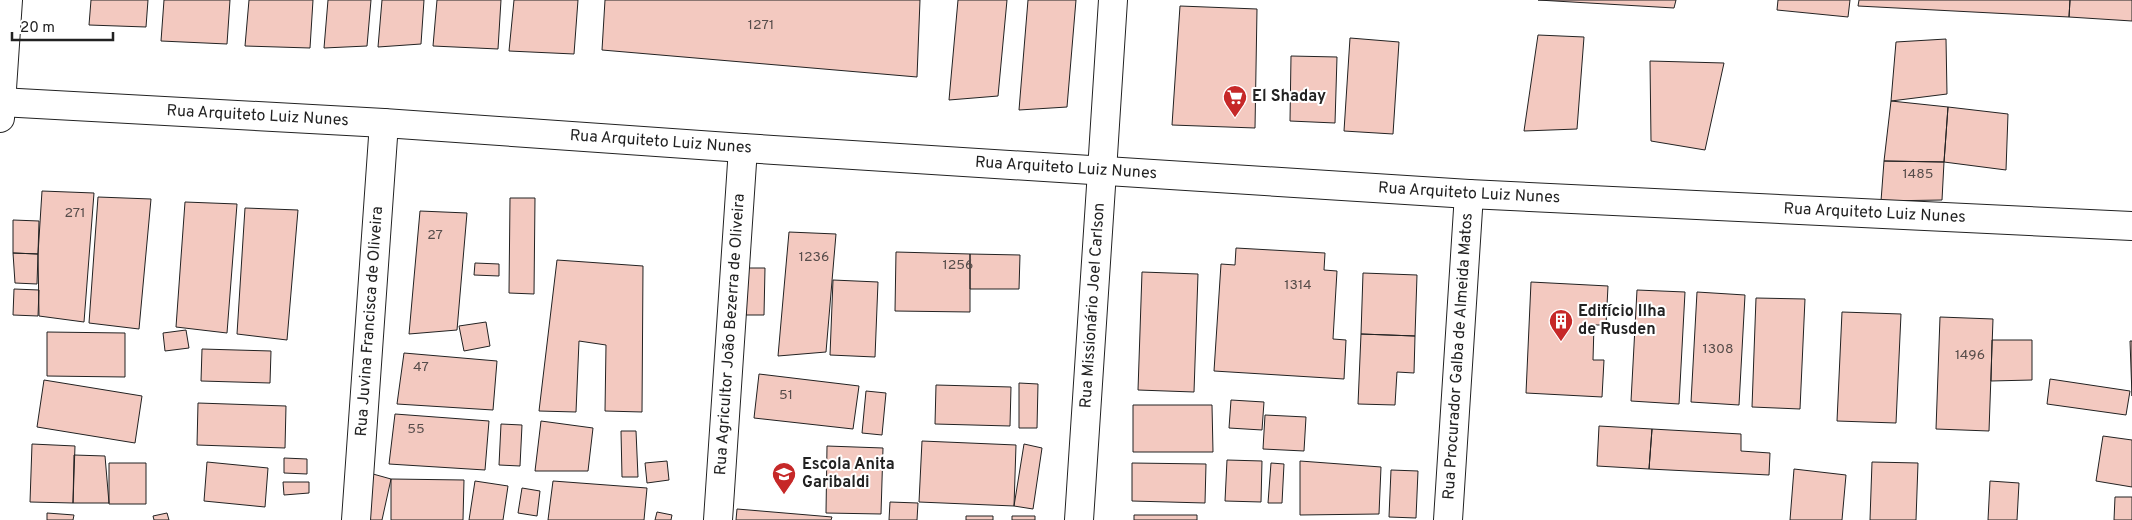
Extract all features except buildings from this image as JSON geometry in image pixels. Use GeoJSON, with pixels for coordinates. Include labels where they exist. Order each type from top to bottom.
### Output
{"type":"FeatureCollection","features":[{"type":"Feature","properties":{"kind":"main road"},"geometry":{"type":"LineString","coordinates":[[0,107],[8,0]]}},
{"type":"Feature","properties":{"kind":"main road","name":"Rua Missionário Joel Carlson"},"geometry":{"type":"LineString","coordinates":[[1079,520],[1113,0]]}},
{"type":"Feature","properties":{"kind":"main road","name":"Rua Arquiteto Luiz Nunes"},"geometry":{"type":"LineString","coordinates":[[0,107],[384,123],[743,148],[1469,194],[2132,226]]}},
{"type":"Feature","properties":{"kind":"main road","name":"Rua Juvina Francisca de Oliveira"},"geometry":{"type":"LineString","coordinates":[[356,520],[384,123]]}},
{"type":"Feature","properties":{"kind":"main road","name":"Rua Agricultor João Bezerra de Oliveira"},"geometry":{"type":"LineString","coordinates":[[718,520],[743,148]]}},
{"type":"Feature","properties":{"kind":"main road","name":"Rua Procurador Galba de Almeida Matos"},"geometry":{"type":"LineString","coordinates":[[1448,520],[1469,194]]}},
{"type":"Feature","properties":{"kind":"place","name":"El Shaday"},"geometry":{"type":"Point","coordinates":[1235,118]}},
{"type":"Feature","properties":{"kind":"place","name":"Edifício Ilha de Rusden"},"geometry":{"type":"Point","coordinates":[1561,342]}},
{"type":"Feature","properties":{"kind":"place","name":"Escola Anita Garibaldi"},"geometry":{"type":"Point","coordinates":[784,495]}}]}
